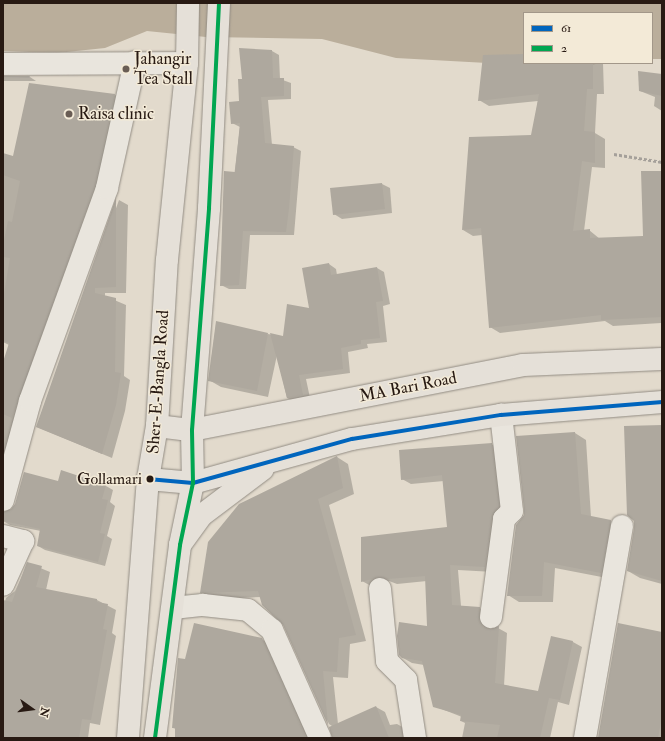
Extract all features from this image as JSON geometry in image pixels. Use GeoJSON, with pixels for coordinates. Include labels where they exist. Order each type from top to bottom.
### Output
{"type":"FeatureCollection","features":[{"type":"Feature","properties":{"kind":"main road","name":"Sher-E-Bangla Road"},"geometry":{"type":"LineString","coordinates":[[128,738],[148,479],[157,426],[167,260],[188,56],[188,3]]}},
{"type":"Feature","properties":{"kind":"main road"},"geometry":{"type":"LineString","coordinates":[[155,738],[180,545],[193,483],[192,430],[218,57],[219,3]]}},
{"type":"Feature","properties":{"kind":"main road","name":"MA Bari Road"},"geometry":{"type":"LineString","coordinates":[[157,426],[192,430],[523,365],[662,359]]}},
{"type":"Feature","properties":{"kind":"main road"},"geometry":{"type":"LineString","coordinates":[[148,479],[193,483],[352,439],[501,415],[662,402]]}},
{"type":"Feature","properties":{"kind":"main road"},"geometry":{"type":"LineString","coordinates":[[180,545],[202,516],[278,459]]}},
{"type":"Feature","properties":{"kind":"street"},"geometry":{"type":"LineString","coordinates":[[3,64],[135,62],[188,56]]}},
{"type":"Feature","properties":{"kind":"street"},"geometry":{"type":"LineString","coordinates":[[3,500],[30,401],[107,188],[135,62]]}},
{"type":"Feature","properties":{"kind":"street"},"geometry":{"type":"LineString","coordinates":[[491,617],[504,519],[512,511],[501,415]]}},
{"type":"Feature","properties":{"kind":"street"},"geometry":{"type":"LineString","coordinates":[[586,738],[622,526]]}},
{"type":"Feature","properties":{"kind":"street"},"geometry":{"type":"LineString","coordinates":[[3,536],[23,541],[3,585]]}},
{"type":"Feature","properties":{"kind":"street"},"geometry":{"type":"LineString","coordinates":[[380,589],[382,630],[387,661],[406,680],[415,738]]}},
{"type":"Feature","properties":{"kind":"street"},"geometry":{"type":"LineString","coordinates":[[173,608],[203,605],[248,610],[272,630],[320,738]]}},
{"type":"Feature","properties":{"kind":"path"},"geometry":{"type":"LineString","coordinates":[[614,154],[662,162]]}},
{"type":"Feature","properties":{"kind":"shaded area"},"geometry":{"type":"Polygon","coordinates":[[[3,3],[662,3],[662,59],[653,59],[653,12],[523,12],[523,64],[596,64],[563,67],[396,58],[322,39],[206,37],[147,31],[105,48],[57,53],[3,51],[3,3]]]}},
{"type":"Feature","properties":{"kind":"building"},"geometry":{"type":"Polygon","coordinates":[[[239,48],[272,50],[273,78],[284,78],[284,96],[261,97],[265,143],[294,146],[286,232],[243,231],[239,285],[220,286],[224,171],[235,172],[240,123],[231,124],[229,102],[239,101],[238,79],[242,79],[239,48]]]}},
{"type":"Feature","properties":{"kind":"building"},"geometry":{"type":"Polygon","coordinates":[[[523,54],[523,64],[593,64],[593,89],[587,89],[584,131],[595,132],[595,163],[582,161],[573,231],[590,229],[590,238],[643,236],[641,171],[662,171],[662,317],[601,320],[601,315],[489,328],[481,228],[462,230],[469,137],[531,135],[539,94],[478,101],[483,55],[523,54]]]}},
{"type":"Feature","properties":{"kind":"building"},"geometry":{"type":"Polygon","coordinates":[[[638,71],[662,74],[662,96],[639,91],[638,71]]]}},
{"type":"Feature","properties":{"kind":"building"},"geometry":{"type":"Polygon","coordinates":[[[3,76],[30,76],[29,78],[3,76]]]}},
{"type":"Feature","properties":{"kind":"building"},"geometry":{"type":"Polygon","coordinates":[[[29,83],[115,94],[95,185],[12,418],[3,414],[3,362],[9,343],[3,341],[3,300],[10,258],[3,257],[3,245],[8,221],[12,222],[20,181],[3,175],[3,153],[13,156],[29,83]]]}},
{"type":"Feature","properties":{"kind":"building"},"geometry":{"type":"Polygon","coordinates":[[[382,183],[385,209],[333,215],[330,188],[382,183]]]}},
{"type":"Feature","properties":{"kind":"building"},"geometry":{"type":"Polygon","coordinates":[[[116,198],[116,287],[95,288],[95,293],[116,298],[115,372],[121,373],[116,405],[102,454],[36,427],[116,198]]]}},
{"type":"Feature","properties":{"kind":"building"},"geometry":{"type":"Polygon","coordinates":[[[329,263],[331,275],[377,267],[383,301],[376,302],[380,338],[361,340],[361,344],[341,348],[343,369],[299,375],[303,395],[287,398],[270,333],[283,336],[287,304],[309,308],[302,268],[329,263]]]}},
{"type":"Feature","properties":{"kind":"building"},"geometry":{"type":"Polygon","coordinates":[[[216,321],[268,333],[257,391],[208,381],[216,321]]]}},
{"type":"Feature","properties":{"kind":"building"},"geometry":{"type":"Polygon","coordinates":[[[662,425],[662,581],[627,571],[634,521],[627,515],[624,426],[662,425]]]}},
{"type":"Feature","properties":{"kind":"building"},"geometry":{"type":"Polygon","coordinates":[[[575,432],[581,514],[611,520],[601,573],[544,562],[542,596],[507,596],[516,525],[524,515],[516,436],[575,432]]]}},
{"type":"Feature","properties":{"kind":"building"},"geometry":{"type":"Polygon","coordinates":[[[492,443],[499,506],[492,517],[485,567],[450,565],[452,605],[480,607],[479,621],[483,627],[490,629],[499,626],[495,683],[538,691],[551,636],[573,641],[560,700],[549,698],[540,738],[497,738],[500,725],[460,721],[461,715],[433,707],[422,661],[402,658],[399,655],[397,636],[399,622],[427,626],[425,576],[387,579],[379,577],[361,582],[361,537],[447,527],[442,475],[401,480],[399,450],[492,443]]]}},
{"type":"Feature","properties":{"kind":"building"},"geometry":{"type":"Polygon","coordinates":[[[337,456],[343,488],[318,499],[356,635],[339,638],[337,672],[323,671],[328,725],[283,625],[262,605],[258,591],[200,593],[208,542],[239,504],[337,456]]]}},
{"type":"Feature","properties":{"kind":"building"},"geometry":{"type":"Polygon","coordinates":[[[61,470],[106,485],[102,499],[108,500],[100,533],[105,534],[98,562],[37,546],[40,529],[3,521],[3,512],[11,509],[15,504],[24,472],[58,481],[61,470]]]}},
{"type":"Feature","properties":{"kind":"building"},"geometry":{"type":"Polygon","coordinates":[[[27,562],[42,566],[36,587],[97,599],[97,602],[108,604],[103,629],[107,630],[91,720],[82,719],[79,738],[3,738],[3,600],[12,602],[27,562]]]}},
{"type":"Feature","properties":{"kind":"building"},"geometry":{"type":"Polygon","coordinates":[[[194,623],[262,638],[306,738],[175,738],[175,728],[172,728],[178,658],[185,659],[194,623]]]}},
{"type":"Feature","properties":{"kind":"building"},"geometry":{"type":"Polygon","coordinates":[[[618,623],[662,632],[662,716],[658,738],[598,738],[618,623]]]}},
{"type":"Feature","properties":{"kind":"building"},"geometry":{"type":"Polygon","coordinates":[[[376,706],[389,738],[332,738],[329,727],[376,706]]]}},
{"type":"Feature","properties":{"kind":"transit line","name":"2"},"geometry":{"type":"LineString","coordinates":[[155,738],[180,545],[193,483],[192,430],[209,208],[219,3]]}},
{"type":"Feature","properties":{"kind":"transit line","name":"61"},"geometry":{"type":"LineString","coordinates":[[148,479],[193,483],[352,439],[501,415],[662,402]]}},
{"type":"Feature","properties":{"kind":"place","name":"Jahangir Tea Stall"},"geometry":{"type":"Point","coordinates":[126,69]}},
{"type":"Feature","properties":{"kind":"place","name":"Raisa clinic"},"geometry":{"type":"Point","coordinates":[69,114]}},
{"type":"Feature","properties":{"kind":"place","name":"Gollamari"},"geometry":{"type":"Point","coordinates":[150,479]}}]}
